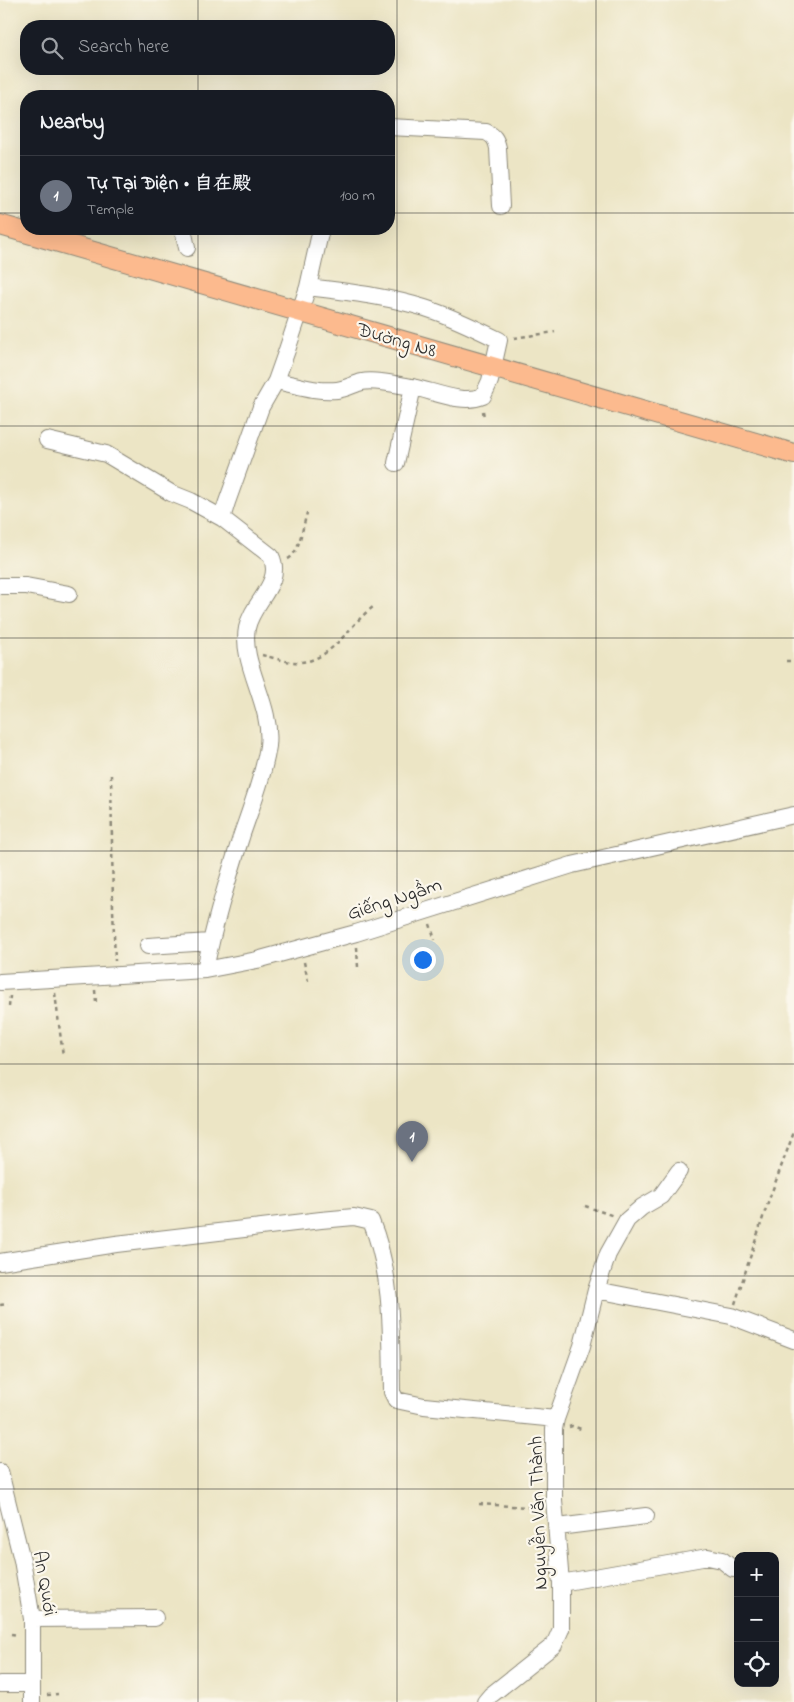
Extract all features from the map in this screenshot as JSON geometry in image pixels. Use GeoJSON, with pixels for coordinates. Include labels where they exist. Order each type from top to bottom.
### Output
{"type":"FeatureCollection","features":[{"type":"Feature","properties":{"kind":"main road","name":"Đường N8"},"geometry":{"type":"LineString","coordinates":[[0,225],[20,231]]}},
{"type":"Feature","properties":{"kind":"main road","name":"Đường N8"},"geometry":{"type":"LineString","coordinates":[[35,235],[794,454]]}},
{"type":"Feature","properties":{"kind":"street"},"geometry":{"type":"LineString","coordinates":[[395,127],[486,132],[493,135],[498,148],[501,206]]}},
{"type":"Feature","properties":{"kind":"street"},"geometry":{"type":"LineString","coordinates":[[184,235],[187,248]]}},
{"type":"Feature","properties":{"kind":"street"},"geometry":{"type":"LineString","coordinates":[[222,518],[260,407],[276,381],[308,287],[320,235]]}},
{"type":"Feature","properties":{"kind":"street"},"geometry":{"type":"LineString","coordinates":[[276,381],[320,390],[338,390],[364,381],[413,387],[462,399],[475,399],[483,396],[490,380],[499,340],[426,308],[369,296],[308,287]]}},
{"type":"Feature","properties":{"kind":"street"},"geometry":{"type":"LineString","coordinates":[[396,463],[413,387]]}},
{"type":"Feature","properties":{"kind":"street"},"geometry":{"type":"LineString","coordinates":[[47,440],[106,454],[172,493],[192,501],[222,518],[271,556],[274,564],[272,582],[251,614],[247,629],[246,650],[260,690],[268,725],[268,747],[255,795],[219,905],[205,970]]}},
{"type":"Feature","properties":{"kind":"street"},"geometry":{"type":"LineString","coordinates":[[0,586],[26,586],[69,594]]}},
{"type":"Feature","properties":{"kind":"street","name":"Giếng Ngầm"},"geometry":{"type":"LineString","coordinates":[[0,982],[205,970],[257,960],[356,933],[572,865],[794,814]]}},
{"type":"Feature","properties":{"kind":"street"},"geometry":{"type":"LineString","coordinates":[[148,946],[210,942]]}},
{"type":"Feature","properties":{"kind":"street"},"geometry":{"type":"LineString","coordinates":[[627,1220],[642,1206],[660,1196],[679,1171]]}},
{"type":"Feature","properties":{"kind":"street"},"geometry":{"type":"LineString","coordinates":[[0,1262],[116,1244],[312,1221],[354,1217],[371,1221],[380,1242],[391,1305],[392,1392],[396,1400],[424,1406],[556,1418]]}},
{"type":"Feature","properties":{"kind":"street","name":"Nguyễn Văn Thành"},"geometry":{"type":"LineString","coordinates":[[485,1702],[491,1695],[554,1645],[561,1629],[562,1583],[556,1509],[556,1418],[586,1331],[596,1290],[608,1254],[627,1220]]}},
{"type":"Feature","properties":{"kind":"street"},"geometry":{"type":"LineString","coordinates":[[596,1290],[732,1316],[794,1340]]}},
{"type":"Feature","properties":{"kind":"street","name":"An Quới"},"geometry":{"type":"LineString","coordinates":[[0,1472],[22,1560],[32,1619],[32,1702]]}},
{"type":"Feature","properties":{"kind":"street"},"geometry":{"type":"LineString","coordinates":[[558,1527],[646,1516]]}},
{"type":"Feature","properties":{"kind":"street"},"geometry":{"type":"LineString","coordinates":[[562,1583],[708,1558],[722,1560],[733,1569]]}},
{"type":"Feature","properties":{"kind":"street"},"geometry":{"type":"LineString","coordinates":[[32,1619],[155,1618]]}},
{"type":"Feature","properties":{"kind":"street"},"geometry":{"type":"LineString","coordinates":[[0,1684],[31,1684]]}},
{"type":"Feature","properties":{"kind":"path"},"geometry":{"type":"LineString","coordinates":[[499,340],[554,332]]}},
{"type":"Feature","properties":{"kind":"path"},"geometry":{"type":"LineString","coordinates":[[274,564],[291,558],[296,551],[307,513]]}},
{"type":"Feature","properties":{"kind":"path"},"geometry":{"type":"LineString","coordinates":[[246,650],[293,662],[324,655],[373,607]]}},
{"type":"Feature","properties":{"kind":"path"},"geometry":{"type":"LineString","coordinates":[[786,661],[794,660]]}},
{"type":"Feature","properties":{"kind":"path"},"geometry":{"type":"LineString","coordinates":[[111,775],[112,909],[116,975]]}},
{"type":"Feature","properties":{"kind":"path"},"geometry":{"type":"LineString","coordinates":[[356,933],[358,968]]}},
{"type":"Feature","properties":{"kind":"path"},"geometry":{"type":"LineString","coordinates":[[300,948],[308,980]]}},
{"type":"Feature","properties":{"kind":"path"},"geometry":{"type":"LineString","coordinates":[[54,979],[63,1056]]}},
{"type":"Feature","properties":{"kind":"path"},"geometry":{"type":"LineString","coordinates":[[732,1316],[767,1206],[794,1132]]}},
{"type":"Feature","properties":{"kind":"path"},"geometry":{"type":"LineString","coordinates":[[585,1206],[627,1220]]}},
{"type":"Feature","properties":{"kind":"path"},"geometry":{"type":"LineString","coordinates":[[0,1305],[8,1304]]}},
{"type":"Feature","properties":{"kind":"path"},"geometry":{"type":"LineString","coordinates":[[479,1504],[556,1509]]}},
{"type":"Feature","properties":{"kind":"place","name":"Tự Tại Điện • 自在殿"},"geometry":{"type":"Point","coordinates":[412,1162]}}]}
